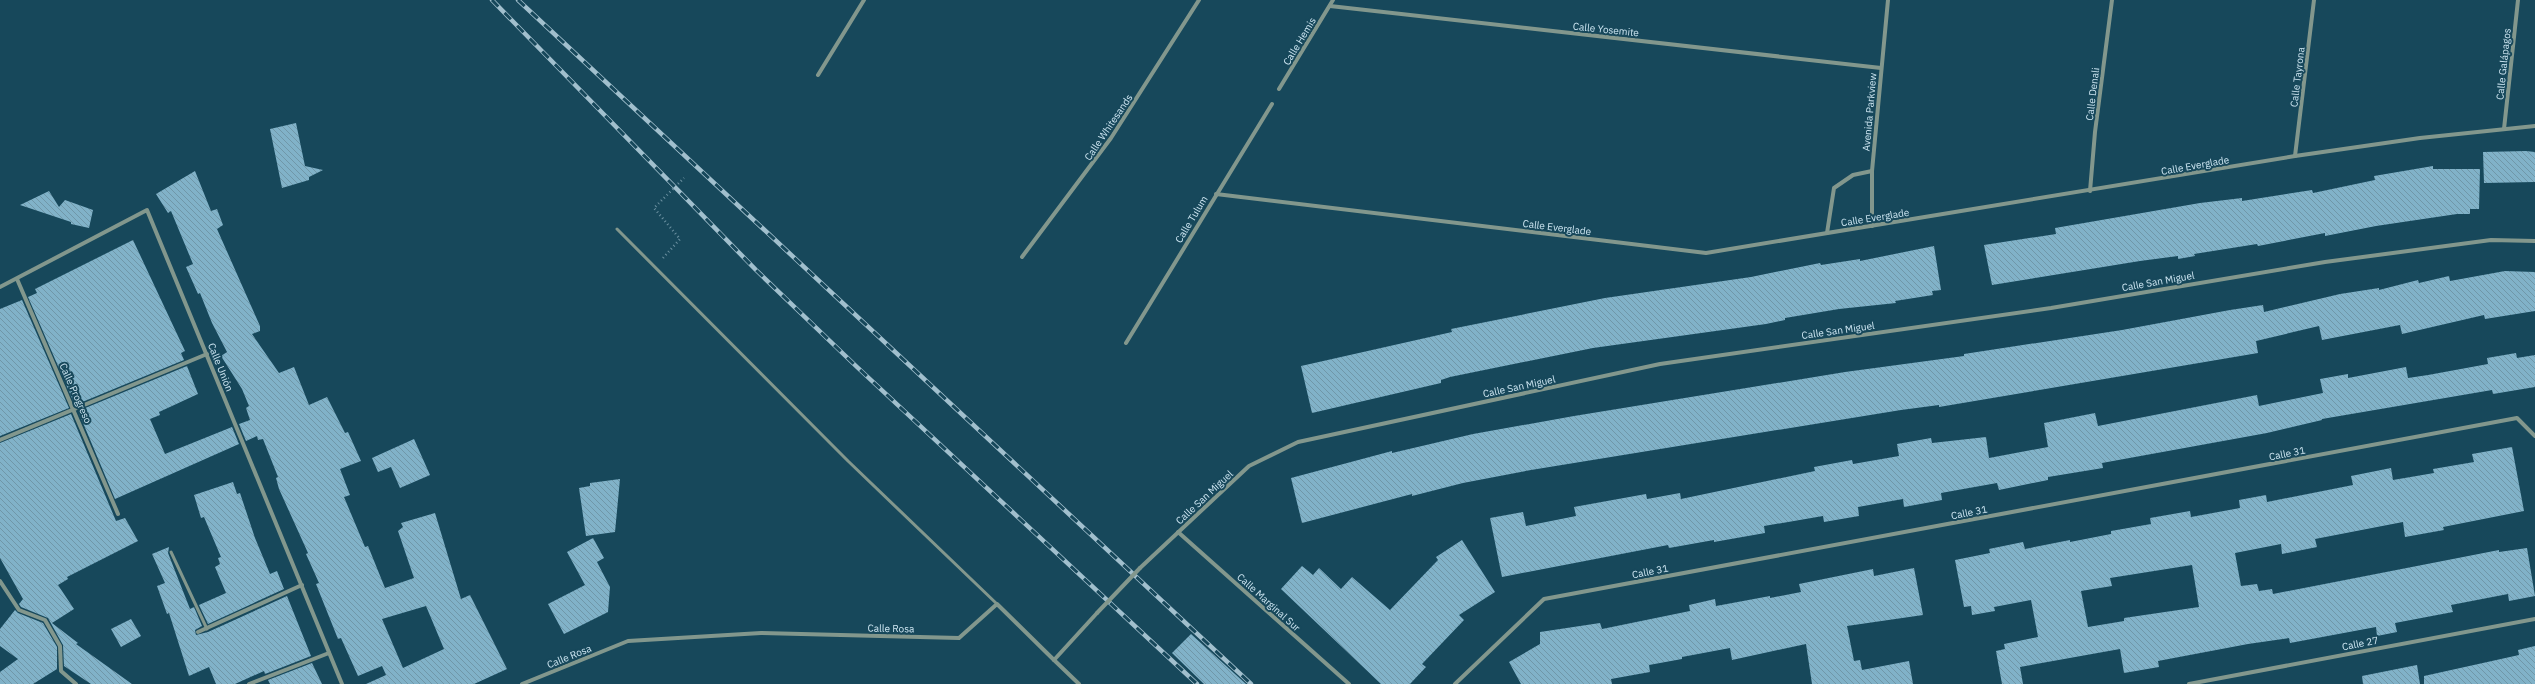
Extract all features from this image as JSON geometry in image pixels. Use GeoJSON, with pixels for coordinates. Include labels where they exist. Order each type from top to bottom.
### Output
{"type":"FeatureCollection","features":[{"type":"Feature","properties":{"kind":"street"},"geometry":{"type":"LineString","coordinates":[[818,75],[864,0]]}},
{"type":"Feature","properties":{"kind":"street","name":"Calle Whitesands"},"geometry":{"type":"LineString","coordinates":[[1022,257],[1111,138],[1199,0]]}},
{"type":"Feature","properties":{"kind":"street","name":"Calle Hemis"},"geometry":{"type":"LineString","coordinates":[[1279,90],[1333,0]]}},
{"type":"Feature","properties":{"kind":"street","name":"Avenida Parkview"},"geometry":{"type":"LineString","coordinates":[[1872,226],[1872,171],[1888,0]]}},
{"type":"Feature","properties":{"kind":"street","name":"Calle Denali"},"geometry":{"type":"LineString","coordinates":[[2090,191],[2095,132],[2112,0]]}},
{"type":"Feature","properties":{"kind":"street","name":"Calle Tayrona"},"geometry":{"type":"LineString","coordinates":[[2295,156],[2314,0]]}},
{"type":"Feature","properties":{"kind":"street","name":"Calle Galápagos"},"geometry":{"type":"LineString","coordinates":[[2504,129],[2518,0]]}},
{"type":"Feature","properties":{"kind":"street","name":"Calle Yosemite"},"geometry":{"type":"LineString","coordinates":[[1330,6],[1881,68]]}},
{"type":"Feature","properties":{"kind":"street","name":"Calle Tulum"},"geometry":{"type":"LineString","coordinates":[[1126,343],[1272,104]]}},
{"type":"Feature","properties":{"kind":"street","name":"Calle Everglade"},"geometry":{"type":"LineString","coordinates":[[1216,194],[1706,253],[2090,191],[2295,156],[2420,138],[2535,126]]}},
{"type":"Feature","properties":{"kind":"street"},"geometry":{"type":"LineString","coordinates":[[1827,233],[1834,188],[1853,174],[1872,171]]}},
{"type":"Feature","properties":{"kind":"street","name":"Calle Unión"},"geometry":{"type":"LineString","coordinates":[[0,287],[147,210],[342,684]]}},
{"type":"Feature","properties":{"kind":"street","name":"Calle San Miguel"},"geometry":{"type":"LineString","coordinates":[[1178,532],[1249,466],[1298,442],[1653,365],[2051,308],[2325,262],[2491,240],[2535,241]]}},
{"type":"Feature","properties":{"kind":"street","name":"Calle Progreso"},"geometry":{"type":"LineString","coordinates":[[17,278],[118,514]]}},
{"type":"Feature","properties":{"kind":"street"},"geometry":{"type":"LineString","coordinates":[[0,440],[207,354]]}},
{"type":"Feature","properties":{"kind":"street","name":"Calle 31"},"geometry":{"type":"LineString","coordinates":[[1456,684],[1544,599],[2517,418],[2535,436]]}},
{"type":"Feature","properties":{"kind":"street"},"geometry":{"type":"LineString","coordinates":[[1054,660],[1140,568],[1178,532]]}},
{"type":"Feature","properties":{"kind":"street","name":"Calle Marginal Sur"},"geometry":{"type":"LineString","coordinates":[[1178,532],[1349,684]]}},
{"type":"Feature","properties":{"kind":"street"},"geometry":{"type":"LineString","coordinates":[[0,581],[19,610],[45,620],[60,646],[61,671],[76,684]]}},
{"type":"Feature","properties":{"kind":"street"},"geometry":{"type":"LineString","coordinates":[[198,632],[302,585]]}},
{"type":"Feature","properties":{"kind":"street"},"geometry":{"type":"LineString","coordinates":[[997,604],[1079,684]]}},
{"type":"Feature","properties":{"kind":"street","name":"Calle Rosa"},"geometry":{"type":"LineString","coordinates":[[522,684],[628,641],[761,633],[959,638],[997,604]]}},
{"type":"Feature","properties":{"kind":"street","name":"Calle 27"},"geometry":{"type":"LineString","coordinates":[[2189,684],[2535,619]]}},
{"type":"Feature","properties":{"kind":"street"},"geometry":{"type":"LineString","coordinates":[[249,684],[329,653]]}},
{"type":"Feature","properties":{"kind":"lane"},"geometry":{"type":"LineString","coordinates":[[617,229],[842,456],[997,604]]}},
{"type":"Feature","properties":{"kind":"lane"},"geometry":{"type":"LineString","coordinates":[[171,552],[207,629]]}},
{"type":"Feature","properties":{"kind":"path"},"geometry":{"type":"LineString","coordinates":[[654,267],[680,239],[654,208],[684,178]]}},
{"type":"Feature","properties":{"kind":"building"},"geometry":{"type":"Polygon","coordinates":[[[296,123],[305,166],[323,170],[309,177],[309,180],[282,188],[270,129],[296,123]]]}},
{"type":"Feature","properties":{"kind":"building"},"geometry":{"type":"Polygon","coordinates":[[[2483,152],[2535,152],[2535,182],[2484,183],[2483,152]]]}},
{"type":"Feature","properties":{"kind":"building"},"geometry":{"type":"Polygon","coordinates":[[[2433,166],[2433,169],[2480,169],[2479,209],[2470,209],[2470,214],[2457,214],[2376,226],[2325,236],[2325,233],[2258,246],[2257,244],[2194,254],[2195,256],[2178,259],[2178,256],[2140,261],[1992,285],[1984,245],[2056,234],[2055,228],[2200,203],[2242,198],[2242,201],[2312,190],[2313,193],[2375,180],[2374,176],[2433,166]]]}},
{"type":"Feature","properties":{"kind":"building"},"geometry":{"type":"Polygon","coordinates":[[[195,171],[211,211],[217,209],[223,225],[217,229],[260,326],[260,331],[252,334],[279,373],[294,367],[309,405],[327,397],[345,433],[348,432],[361,461],[340,469],[350,495],[344,497],[365,547],[368,546],[385,588],[414,578],[398,531],[403,527],[401,523],[435,513],[461,599],[470,595],[507,669],[474,684],[366,684],[386,675],[382,666],[358,676],[341,638],[338,639],[316,584],[319,583],[306,554],[308,553],[279,489],[276,478],[278,477],[263,439],[258,440],[257,436],[246,441],[239,424],[250,420],[246,408],[249,406],[242,389],[221,356],[227,352],[212,323],[200,293],[198,294],[186,267],[193,264],[171,211],[168,213],[156,194],[195,171]],[[426,606],[382,619],[403,668],[444,649],[426,606]]]}},
{"type":"Feature","properties":{"kind":"building"},"geometry":{"type":"Polygon","coordinates":[[[49,191],[59,207],[65,200],[93,210],[89,228],[71,224],[71,222],[20,205],[49,191]]]}},
{"type":"Feature","properties":{"kind":"building"},"geometry":{"type":"Polygon","coordinates":[[[133,240],[185,351],[181,353],[184,360],[75,405],[28,297],[37,293],[35,289],[133,240]]]}},
{"type":"Feature","properties":{"kind":"building"},"geometry":{"type":"Polygon","coordinates":[[[1934,246],[1941,290],[1932,291],[1933,295],[1895,301],[1896,303],[1839,309],[1785,318],[1785,320],[1766,324],[1593,348],[1450,377],[1441,380],[1441,383],[1312,413],[1301,366],[1452,332],[1451,329],[1605,298],[1751,277],[1820,263],[1821,265],[1860,259],[1860,261],[1934,246]]]}},
{"type":"Feature","properties":{"kind":"building"},"geometry":{"type":"Polygon","coordinates":[[[2505,271],[2535,272],[2535,311],[2485,319],[2484,315],[2402,334],[2400,325],[2322,340],[2319,326],[2256,341],[2258,353],[1939,407],[1939,405],[1901,410],[1531,470],[1463,483],[1412,496],[1412,494],[1302,523],[1291,478],[1392,451],[1392,453],[1473,434],[1574,416],[1845,372],[1964,356],[1964,354],[2122,330],[2263,305],[2264,312],[2340,294],[2379,288],[2379,290],[2418,280],[2419,283],[2449,276],[2450,281],[2505,271]]]}},
{"type":"Feature","properties":{"kind":"building"},"geometry":{"type":"Polygon","coordinates":[[[22,300],[69,408],[0,436],[0,309],[22,300]]]}},
{"type":"Feature","properties":{"kind":"building"},"geometry":{"type":"Polygon","coordinates":[[[2516,353],[2517,358],[2535,355],[2535,387],[2493,394],[2492,390],[2322,419],[2267,433],[2102,463],[2103,468],[2048,477],[2048,480],[1999,490],[1997,483],[1941,493],[1942,500],[1904,507],[1903,499],[1858,507],[1859,516],[1824,522],[1823,516],[1764,526],[1765,533],[1669,548],[1668,545],[1502,577],[1490,518],[1523,512],[1526,526],[1576,516],[1574,507],[1646,494],[1647,499],[1680,493],[1681,499],[1815,471],[1814,467],[1852,460],[1853,464],[1899,456],[1897,444],[1931,438],[1932,443],[1986,437],[1989,458],[2048,447],[2044,423],[2095,413],[2098,426],[2257,395],[2259,406],[2323,393],[2320,379],[2348,374],[2348,378],[2406,367],[2408,378],[2488,364],[2487,358],[2516,353]]]}},
{"type":"Feature","properties":{"kind":"building"},"geometry":{"type":"Polygon","coordinates":[[[187,366],[198,394],[159,412],[160,415],[150,419],[165,454],[232,427],[239,444],[115,499],[78,411],[187,366]]]}},
{"type":"Feature","properties":{"kind":"building"},"geometry":{"type":"Polygon","coordinates":[[[71,414],[116,521],[125,518],[138,541],[67,577],[68,579],[58,585],[74,609],[52,623],[78,643],[76,644],[132,684],[91,684],[64,666],[63,645],[48,618],[21,607],[19,604],[23,599],[0,558],[0,443],[71,414]]]}},
{"type":"Feature","properties":{"kind":"building"},"geometry":{"type":"Polygon","coordinates":[[[414,439],[430,475],[400,488],[391,467],[378,472],[372,458],[414,439]]]}},
{"type":"Feature","properties":{"kind":"building"},"geometry":{"type":"Polygon","coordinates":[[[2512,447],[2524,511],[2443,527],[2444,530],[2405,537],[2403,522],[2315,539],[2317,547],[2282,554],[2281,544],[2235,553],[2241,586],[2257,584],[2259,591],[2272,589],[2273,594],[2499,550],[2499,552],[2527,548],[2535,596],[2509,601],[2508,594],[2451,605],[2453,612],[2395,623],[2397,632],[2377,636],[2376,627],[2290,643],[2289,638],[2158,661],[2159,667],[2124,673],[2120,649],[2020,667],[2023,684],[2002,684],[1996,651],[2005,649],[2004,644],[2038,637],[2031,600],[1994,607],[1995,611],[1972,615],[1971,606],[1964,607],[1955,560],[1990,553],[1989,549],[2023,542],[2025,549],[2111,534],[2111,531],[2151,524],[2150,518],[2190,511],[2191,517],[2240,508],[2239,500],[2266,495],[2267,502],[2353,485],[2351,476],[2391,468],[2393,480],[2434,473],[2433,469],[2474,462],[2472,454],[2512,447]],[[2192,565],[2110,578],[2112,586],[2081,591],[2088,627],[2124,621],[2124,618],[2199,607],[2192,565]]]}},
{"type":"Feature","properties":{"kind":"building"},"geometry":{"type":"Polygon","coordinates":[[[620,479],[615,532],[586,536],[579,488],[590,486],[590,483],[620,479]]]}},
{"type":"Feature","properties":{"kind":"building"},"geometry":{"type":"Polygon","coordinates":[[[233,482],[237,494],[240,493],[255,538],[270,574],[277,571],[284,589],[208,624],[199,605],[226,593],[215,567],[220,564],[218,558],[221,557],[204,517],[201,518],[194,495],[233,482]]]}},
{"type":"Feature","properties":{"kind":"building"},"geometry":{"type":"Polygon","coordinates":[[[593,538],[604,558],[597,562],[610,587],[608,612],[564,634],[548,604],[585,585],[567,552],[593,538]]]}},
{"type":"Feature","properties":{"kind":"building"},"geometry":{"type":"Polygon","coordinates":[[[1462,540],[1495,592],[1459,615],[1464,620],[1422,664],[1426,667],[1410,684],[1381,684],[1281,589],[1302,566],[1313,575],[1319,568],[1341,589],[1352,577],[1390,610],[1438,560],[1436,557],[1462,540]]]}},
{"type":"Feature","properties":{"kind":"building"},"geometry":{"type":"Polygon","coordinates":[[[169,547],[168,553],[190,609],[194,607],[202,626],[195,630],[196,635],[208,632],[287,596],[311,656],[265,674],[264,671],[235,684],[216,684],[209,667],[189,676],[169,613],[167,614],[157,586],[165,583],[152,554],[169,547]]]}},
{"type":"Feature","properties":{"kind":"building"},"geometry":{"type":"Polygon","coordinates":[[[1914,568],[1923,615],[1847,626],[1854,661],[1860,660],[1862,670],[1909,661],[1913,684],[1812,684],[1806,644],[1732,660],[1730,648],[1682,657],[1682,659],[1649,665],[1650,672],[1611,679],[1612,684],[1521,684],[1509,662],[1540,644],[1540,632],[1600,623],[1602,629],[1690,611],[1689,605],[1715,599],[1716,606],[1770,596],[1770,598],[1801,592],[1799,584],[1873,569],[1874,576],[1914,568]]]}},
{"type":"Feature","properties":{"kind":"building"},"geometry":{"type":"Polygon","coordinates":[[[15,610],[18,613],[43,623],[57,647],[57,669],[33,684],[0,684],[0,672],[18,659],[0,646],[0,629],[15,610]]]}},
{"type":"Feature","properties":{"kind":"building"},"geometry":{"type":"Polygon","coordinates":[[[131,619],[141,636],[121,647],[111,629],[131,619]]]}},
{"type":"Feature","properties":{"kind":"building"},"geometry":{"type":"Polygon","coordinates":[[[1191,634],[1246,684],[1204,684],[1172,653],[1191,634]]]}},
{"type":"Feature","properties":{"kind":"building"},"geometry":{"type":"Polygon","coordinates":[[[2535,646],[2535,684],[2424,684],[2424,676],[2519,655],[2518,650],[2535,646]]]}},
{"type":"Feature","properties":{"kind":"building"},"geometry":{"type":"Polygon","coordinates":[[[312,663],[322,684],[270,684],[268,680],[312,663]]]}},
{"type":"Feature","properties":{"kind":"building"},"geometry":{"type":"Polygon","coordinates":[[[2417,665],[2420,684],[2363,684],[2362,676],[2417,665]]]}},
{"type":"Feature","properties":{"kind":"railway"},"geometry":{"type":"LineString","coordinates":[[492,0],[756,270],[857,367],[1197,684]]}},
{"type":"Feature","properties":{"kind":"railway"},"geometry":{"type":"LineString","coordinates":[[518,0],[1251,684]]}}]}
